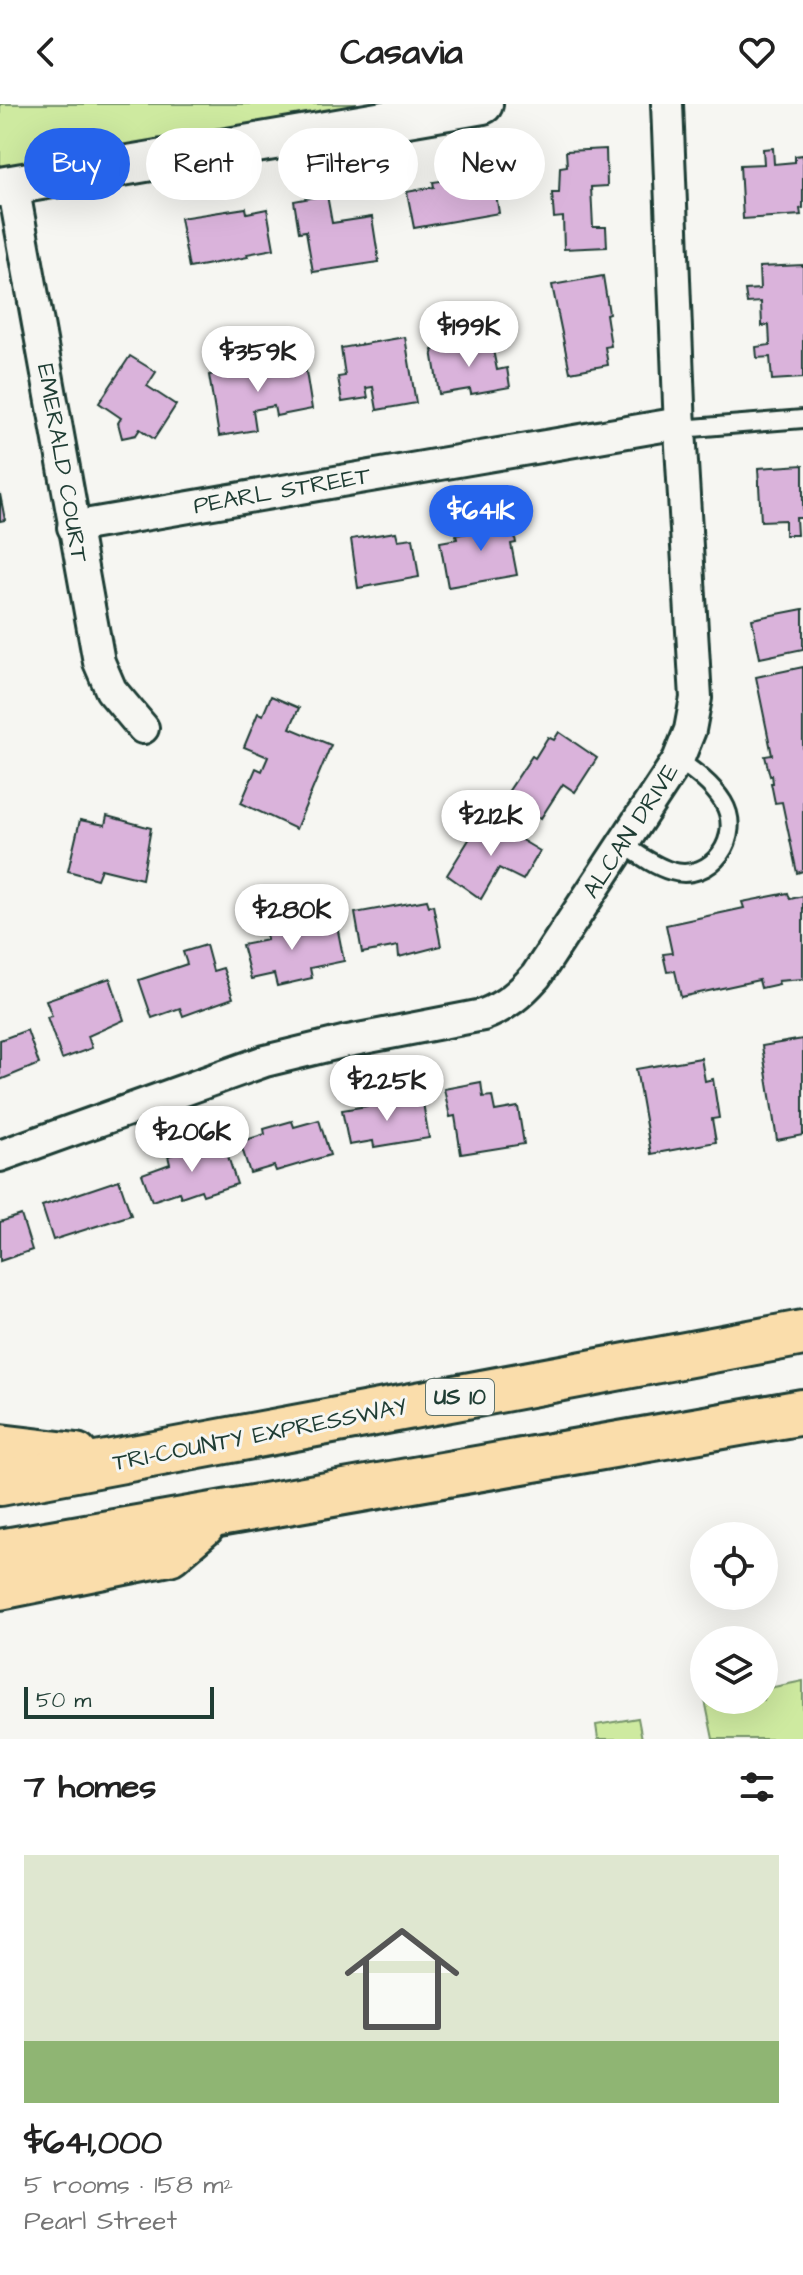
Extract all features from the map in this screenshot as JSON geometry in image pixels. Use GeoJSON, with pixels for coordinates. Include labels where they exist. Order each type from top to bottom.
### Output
{"type":"FeatureCollection","features":[{"type":"Feature","properties":{"kind":"highway","name":"TRI-COUNTY EXPRESSWAY"},"geometry":{"type":"LineString","coordinates":[[0,1483],[803,1333]]}},
{"type":"Feature","properties":{"kind":"highway"},"geometry":{"type":"LineString","coordinates":[[0,1552],[803,1412]]}},
{"type":"Feature","properties":{"kind":"highway"},"geometry":{"type":"LineString","coordinates":[[0,1447],[118,1461]]}},
{"type":"Feature","properties":{"kind":"highway"},"geometry":{"type":"LineString","coordinates":[[0,1587],[169,1553],[216,1514]]}},
{"type":"Feature","properties":{"kind":"street"},"geometry":{"type":"LineString","coordinates":[[6,186],[483,104]]}},
{"type":"Feature","properties":{"kind":"street","name":"ALCAN DRIVE"},"geometry":{"type":"LineString","coordinates":[[0,1156],[265,1061],[343,1042],[483,1015],[501,1008],[517,998],[536,976],[678,760],[690,730],[696,698],[680,426],[667,104]]}},
{"type":"Feature","properties":{"kind":"street","name":"EMERALD COURT"},"geometry":{"type":"LineString","coordinates":[[6,186],[99,662],[111,690],[143,728]]}},
{"type":"Feature","properties":{"kind":"street","name":"PEARL STREET"},"geometry":{"type":"LineString","coordinates":[[73,527],[680,426]]}},
{"type":"Feature","properties":{"kind":"lane"},"geometry":{"type":"LineString","coordinates":[[680,426],[803,419]]}},
{"type":"Feature","properties":{"kind":"lane"},"geometry":{"type":"LineString","coordinates":[[623,844],[654,864],[674,872],[694,871],[714,862],[727,846],[731,827],[725,803],[706,781],[678,760]]}},
{"type":"Feature","properties":{"kind":"green space"},"geometry":{"type":"Polygon","coordinates":[[[0,104],[385,104],[247,128],[146,128],[146,146],[130,148],[130,128],[24,128],[24,167],[0,171],[0,104]]]}},
{"type":"Feature","properties":{"kind":"green space"},"geometry":{"type":"Polygon","coordinates":[[[803,1681],[803,1739],[713,1739],[708,1714],[778,1714],[778,1686],[803,1681]]]}},
{"type":"Feature","properties":{"kind":"green space"},"geometry":{"type":"Polygon","coordinates":[[[638,1718],[642,1739],[598,1739],[596,1725],[638,1718]]]}},
{"type":"Feature","properties":{"kind":"building"},"geometry":{"type":"Polygon","coordinates":[[[773,148],[774,164],[795,162],[795,156],[803,155],[801,215],[743,219],[740,165],[764,164],[763,149],[773,148]]]}},
{"type":"Feature","properties":{"kind":"building"},"geometry":{"type":"Polygon","coordinates":[[[606,149],[607,186],[591,187],[593,227],[606,227],[607,247],[564,249],[563,217],[554,218],[552,193],[559,193],[560,167],[567,166],[566,151],[606,149]]]}},
{"type":"Feature","properties":{"kind":"building"},"geometry":{"type":"Polygon","coordinates":[[[434,187],[434,200],[497,200],[499,213],[414,228],[409,200],[418,200],[418,190],[434,187]]]}},
{"type":"Feature","properties":{"kind":"building"},"geometry":{"type":"Polygon","coordinates":[[[328,200],[332,223],[372,217],[379,262],[313,272],[306,231],[299,232],[294,201],[328,200]]]}},
{"type":"Feature","properties":{"kind":"building"},"geometry":{"type":"Polygon","coordinates":[[[246,208],[247,213],[267,209],[274,249],[189,268],[180,218],[246,208]]]}},
{"type":"Feature","properties":{"kind":"building"},"geometry":{"type":"Polygon","coordinates":[[[803,265],[803,378],[772,380],[770,357],[757,358],[756,347],[770,345],[769,325],[762,326],[761,302],[747,303],[745,290],[760,289],[759,267],[803,265]]]}},
{"type":"Feature","properties":{"kind":"building"},"geometry":{"type":"Polygon","coordinates":[[[603,276],[611,346],[605,347],[608,365],[570,372],[552,285],[603,276]]]}},
{"type":"Feature","properties":{"kind":"building"},"geometry":{"type":"Polygon","coordinates":[[[405,337],[416,403],[377,410],[373,387],[366,388],[368,398],[342,402],[338,377],[345,376],[341,348],[405,337]]]}},
{"type":"Feature","properties":{"kind":"building"},"geometry":{"type":"Polygon","coordinates":[[[491,340],[497,370],[507,368],[510,387],[471,394],[470,389],[439,394],[432,350],[491,340]]]}},
{"type":"Feature","properties":{"kind":"building"},"geometry":{"type":"Polygon","coordinates":[[[130,356],[156,372],[147,386],[176,405],[154,439],[140,429],[136,435],[122,438],[118,423],[121,418],[99,403],[130,356]]]}},
{"type":"Feature","properties":{"kind":"building"},"geometry":{"type":"Polygon","coordinates":[[[304,359],[312,409],[276,416],[274,406],[253,410],[256,430],[219,436],[209,375],[238,370],[237,364],[252,361],[253,368],[304,359]]]}},
{"type":"Feature","properties":{"kind":"building"},"geometry":{"type":"Polygon","coordinates":[[[803,465],[803,518],[796,518],[797,535],[785,535],[785,520],[761,521],[758,468],[803,465]]]}},
{"type":"Feature","properties":{"kind":"building"},"geometry":{"type":"Polygon","coordinates":[[[0,494],[5,520],[0,521],[0,494]]]}},
{"type":"Feature","properties":{"kind":"building"},"geometry":{"type":"Polygon","coordinates":[[[510,513],[516,543],[511,544],[517,575],[448,587],[440,542],[457,539],[456,535],[480,531],[478,519],[510,513]]]}},
{"type":"Feature","properties":{"kind":"building"},"geometry":{"type":"Polygon","coordinates":[[[396,532],[398,540],[413,538],[419,577],[358,588],[351,539],[396,532]]]}},
{"type":"Feature","properties":{"kind":"building"},"geometry":{"type":"Polygon","coordinates":[[[803,609],[803,649],[760,658],[752,619],[803,609]]]}},
{"type":"Feature","properties":{"kind":"building"},"geometry":{"type":"Polygon","coordinates":[[[803,667],[803,871],[797,873],[782,802],[775,803],[772,775],[765,756],[772,755],[756,677],[803,667]]]}},
{"type":"Feature","properties":{"kind":"building"},"geometry":{"type":"Polygon","coordinates":[[[271,696],[299,708],[290,728],[331,745],[296,829],[241,803],[256,768],[262,771],[268,757],[244,747],[258,713],[263,715],[271,696]]]}},
{"type":"Feature","properties":{"kind":"building"},"geometry":{"type":"Polygon","coordinates":[[[559,732],[597,758],[575,792],[563,784],[541,818],[506,795],[532,756],[535,758],[548,737],[554,740],[559,732]]]}},
{"type":"Feature","properties":{"kind":"building"},"geometry":{"type":"Polygon","coordinates":[[[107,816],[151,828],[142,879],[101,869],[97,879],[68,871],[80,820],[105,825],[107,816]]]}},
{"type":"Feature","properties":{"kind":"building"},"geometry":{"type":"Polygon","coordinates":[[[483,817],[540,851],[523,880],[499,868],[481,899],[447,875],[483,817]]]}},
{"type":"Feature","properties":{"kind":"building"},"geometry":{"type":"Polygon","coordinates":[[[788,893],[790,899],[803,896],[803,979],[778,981],[779,984],[761,988],[759,980],[681,997],[675,971],[667,972],[663,954],[672,953],[666,925],[744,908],[742,902],[788,893]]]}},
{"type":"Feature","properties":{"kind":"building"},"geometry":{"type":"Polygon","coordinates":[[[427,900],[429,906],[433,905],[441,946],[399,957],[398,946],[362,953],[355,913],[427,900]]]}},
{"type":"Feature","properties":{"kind":"building"},"geometry":{"type":"Polygon","coordinates":[[[287,917],[291,935],[337,926],[344,961],[310,968],[312,978],[277,986],[274,974],[251,979],[242,945],[267,940],[264,921],[287,917]]]}},
{"type":"Feature","properties":{"kind":"building"},"geometry":{"type":"Polygon","coordinates":[[[206,945],[213,971],[223,968],[233,998],[183,1016],[180,1008],[152,1018],[139,980],[187,964],[183,952],[206,945]]]}},
{"type":"Feature","properties":{"kind":"building"},"geometry":{"type":"Polygon","coordinates":[[[110,978],[124,1020],[88,1036],[92,1048],[62,1059],[47,1017],[52,1016],[46,1000],[110,978]]]}},
{"type":"Feature","properties":{"kind":"building"},"geometry":{"type":"Polygon","coordinates":[[[27,1030],[39,1064],[0,1080],[0,1040],[27,1030]]]}},
{"type":"Feature","properties":{"kind":"building"},"geometry":{"type":"Polygon","coordinates":[[[803,1039],[803,1135],[777,1140],[762,1046],[803,1039]]]}},
{"type":"Feature","properties":{"kind":"building"},"geometry":{"type":"Polygon","coordinates":[[[701,1058],[705,1081],[713,1079],[719,1118],[712,1119],[716,1142],[651,1154],[636,1069],[701,1058]]]}},
{"type":"Feature","properties":{"kind":"building"},"geometry":{"type":"Polygon","coordinates":[[[481,1082],[483,1097],[492,1096],[495,1111],[518,1107],[524,1144],[461,1154],[455,1116],[450,1117],[444,1089],[481,1082]]]}},
{"type":"Feature","properties":{"kind":"building"},"geometry":{"type":"Polygon","coordinates":[[[422,1097],[429,1138],[374,1147],[373,1141],[349,1145],[342,1110],[422,1097]]]}},
{"type":"Feature","properties":{"kind":"building"},"geometry":{"type":"Polygon","coordinates":[[[319,1120],[330,1155],[276,1171],[274,1166],[250,1173],[240,1142],[265,1134],[264,1129],[292,1121],[294,1127],[319,1120]]]}},
{"type":"Feature","properties":{"kind":"building"},"geometry":{"type":"Polygon","coordinates":[[[224,1144],[237,1184],[203,1195],[201,1190],[181,1197],[179,1192],[152,1201],[142,1174],[170,1164],[168,1156],[195,1147],[197,1153],[224,1144]]]}},
{"type":"Feature","properties":{"kind":"building"},"geometry":{"type":"Polygon","coordinates":[[[119,1180],[131,1215],[53,1240],[42,1206],[119,1180]]]}},
{"type":"Feature","properties":{"kind":"building"},"geometry":{"type":"Polygon","coordinates":[[[21,1215],[32,1250],[0,1261],[0,1222],[21,1215]]]}}]}
